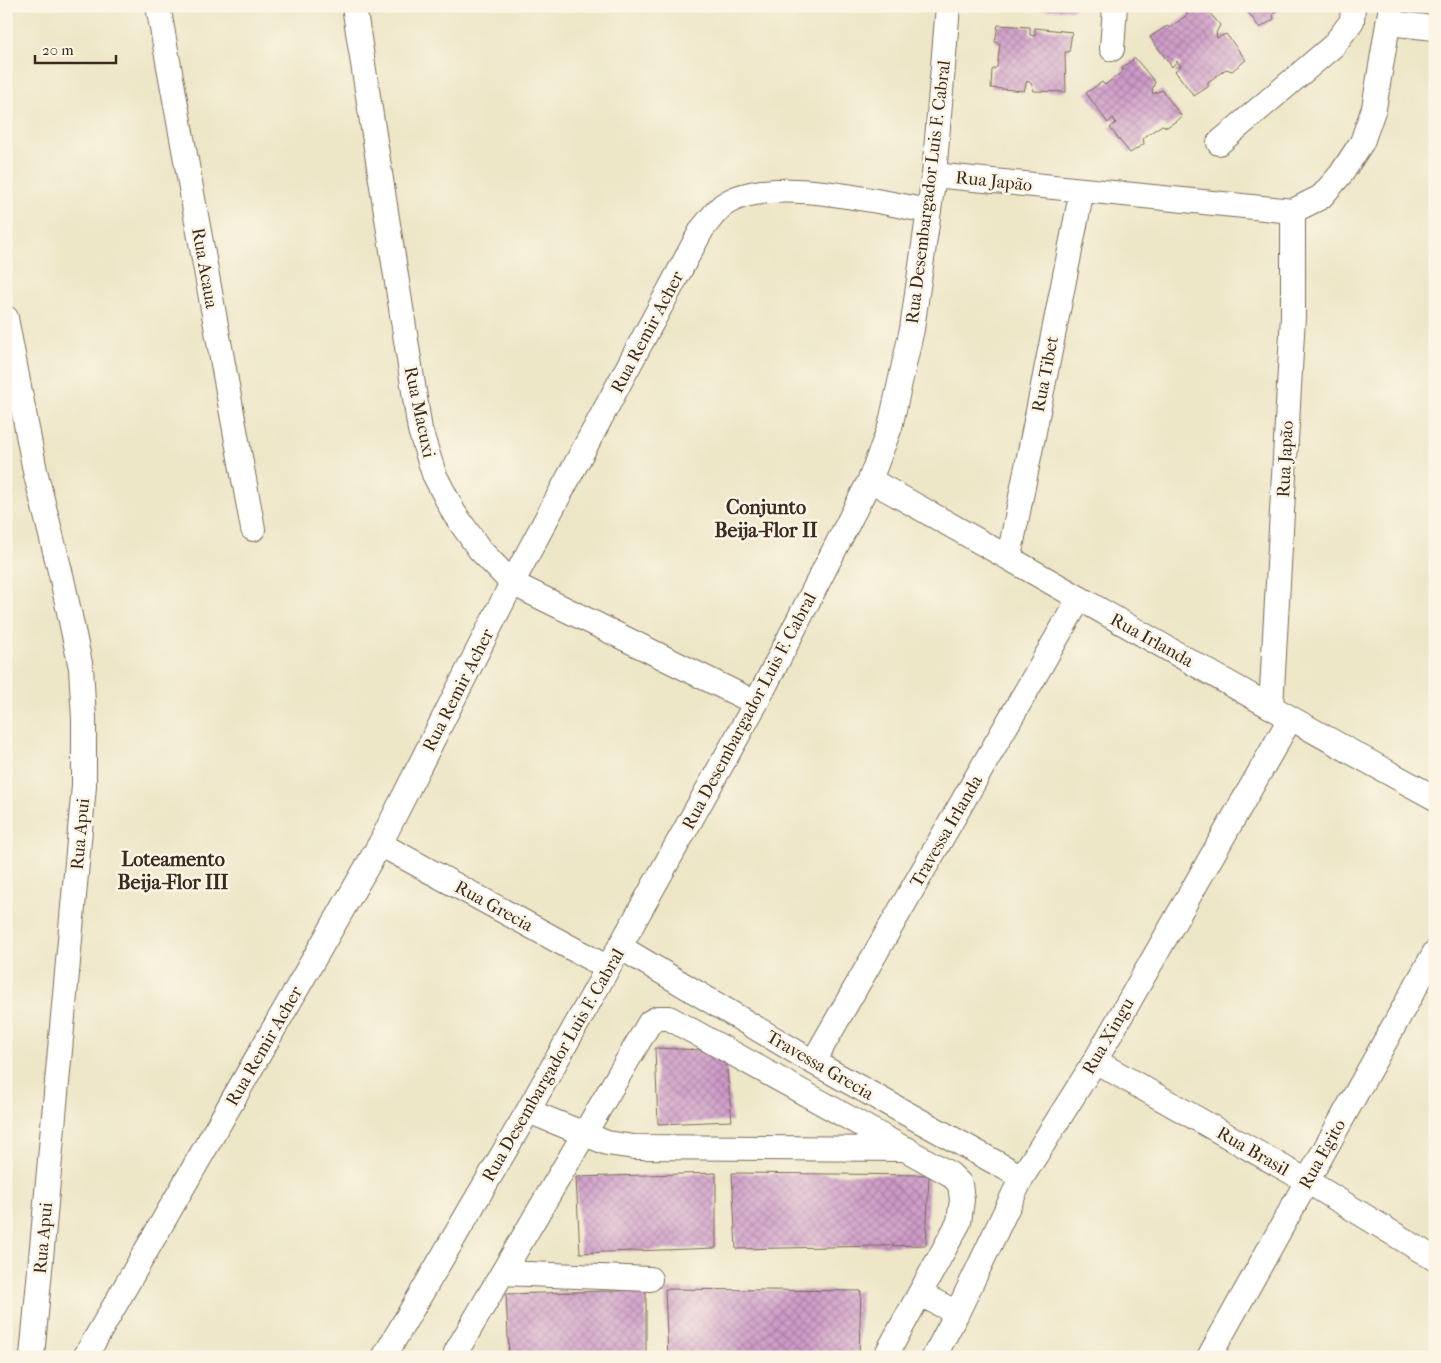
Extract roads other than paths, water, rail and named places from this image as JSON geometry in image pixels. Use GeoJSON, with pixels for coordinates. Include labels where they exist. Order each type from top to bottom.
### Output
{"type":"FeatureCollection","features":[{"type":"Feature","properties":{"kind":"street","name":"Rua Acaua"},"geometry":{"type":"LineString","coordinates":[[158,6],[253,529]]}},
{"type":"Feature","properties":{"kind":"street","name":"Rua Macuxi"},"geometry":{"type":"LineString","coordinates":[[354,6],[420,430],[434,474],[454,513],[480,550],[512,583],[756,703]]}},
{"type":"Feature","properties":{"kind":"street","name":"Rua Desembargador Luis F. Cabral"},"geometry":{"type":"LineString","coordinates":[[384,1357],[528,1111],[756,703],[870,480],[890,427],[902,382],[934,175],[948,6]]}},
{"type":"Feature","properties":{"kind":"street"},"geometry":{"type":"LineString","coordinates":[[1112,49],[1115,6]]}},
{"type":"Feature","properties":{"kind":"street"},"geometry":{"type":"LineString","coordinates":[[1219,143],[1333,46],[1352,21],[1353,6]]}},
{"type":"Feature","properties":{"kind":"street"},"geometry":{"type":"LineString","coordinates":[[1293,210],[1321,197],[1341,174],[1362,142],[1374,108],[1390,15],[1435,28]]}},
{"type":"Feature","properties":{"kind":"street","name":"Rua Japão"},"geometry":{"type":"LineString","coordinates":[[934,175],[1293,210],[1293,316],[1280,713]]}},
{"type":"Feature","properties":{"kind":"street","name":"Rua Remir Acher"},"geometry":{"type":"LineString","coordinates":[[85,1357],[380,844],[512,583],[702,229],[723,206],[748,194],[781,190],[830,194],[929,210]]}},
{"type":"Feature","properties":{"kind":"street","name":"Rua Tibet"},"geometry":{"type":"LineString","coordinates":[[1009,557],[1082,190]]}},
{"type":"Feature","properties":{"kind":"street","name":"Rua Apui"},"geometry":{"type":"LineString","coordinates":[[6,318],[35,471],[81,668],[84,720],[84,786],[32,1357]]}},
{"type":"Feature","properties":{"kind":"street","name":"Rua Irlanda"},"geometry":{"type":"LineString","coordinates":[[870,480],[1009,557],[1079,600],[1435,798]]}},
{"type":"Feature","properties":{"kind":"street","name":"Travessa Irlanda"},"geometry":{"type":"LineString","coordinates":[[813,1062],[1079,600]]}},
{"type":"Feature","properties":{"kind":"street","name":"Rua Xingu"},"geometry":{"type":"LineString","coordinates":[[934,1357],[1022,1177],[1095,1060],[1280,713]]}},
{"type":"Feature","properties":{"kind":"street","name":"Rua Grecia"},"geometry":{"type":"LineString","coordinates":[[380,844],[608,968]]}},
{"type":"Feature","properties":{"kind":"street","name":"Travessa Grecia"},"geometry":{"type":"LineString","coordinates":[[620,947],[813,1062],[1022,1177]]}},
{"type":"Feature","properties":{"kind":"street","name":"Rua Egito"},"geometry":{"type":"LineString","coordinates":[[1209,1357],[1435,952]]}},
{"type":"Feature","properties":{"kind":"street"},"geometry":{"type":"LineString","coordinates":[[456,1357],[456,1352],[650,1022],[669,1018],[908,1149],[950,1174],[960,1184],[962,1200],[959,1222],[885,1357]]}},
{"type":"Feature","properties":{"kind":"street","name":"Rua Brasil"},"geometry":{"type":"LineString","coordinates":[[1095,1060],[1306,1181],[1435,1259]]}},
{"type":"Feature","properties":{"kind":"street"},"geometry":{"type":"LineString","coordinates":[[528,1111],[607,1143],[634,1147],[908,1149]]}},
{"type":"Feature","properties":{"kind":"street"},"geometry":{"type":"LineString","coordinates":[[503,1273],[650,1279]]}},
{"type":"Feature","properties":{"kind":"street"},"geometry":{"type":"LineString","coordinates":[[920,1294],[957,1313]]}},
{"type":"Feature","properties":{"kind":"district","name":"Conjunto Beija-Flor II"},"geometry":{"type":"Point","coordinates":[766,518]}},
{"type":"Feature","properties":{"kind":"district","name":"Loteamento Beija-Flor III"},"geometry":{"type":"Point","coordinates":[173,870]}}]}
